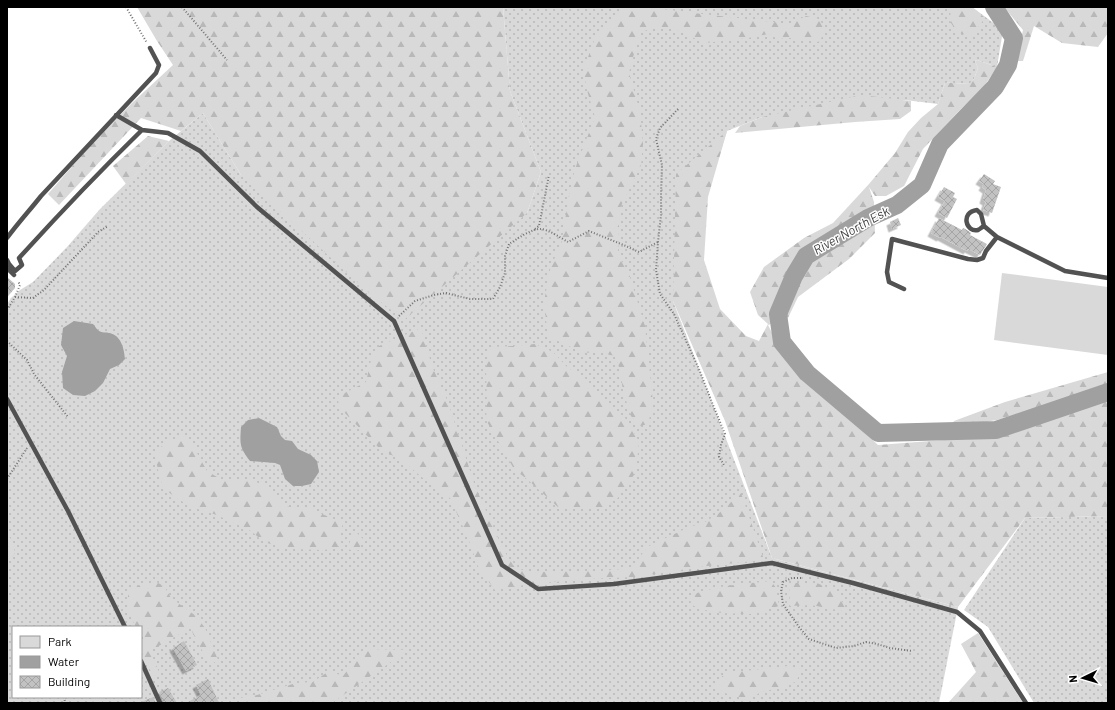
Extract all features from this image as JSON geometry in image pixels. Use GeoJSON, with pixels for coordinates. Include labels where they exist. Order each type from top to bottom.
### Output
{"type":"FeatureCollection","features":[{"type":"Feature","properties":{"kind":"lane"},"geometry":{"type":"LineString","coordinates":[[7,238],[41,196],[156,73],[159,65],[150,48]]}},
{"type":"Feature","properties":{"kind":"lane"},"geometry":{"type":"LineString","coordinates":[[116,115],[142,130],[168,133],[200,151],[257,207],[394,321],[502,566],[538,589],[614,584],[772,562],[957,612],[980,631],[1026,703]]}},
{"type":"Feature","properties":{"kind":"lane"},"geometry":{"type":"LineString","coordinates":[[7,260],[16,271],[22,265],[19,258],[109,162],[142,130]]}},
{"type":"Feature","properties":{"kind":"lane"},"geometry":{"type":"LineString","coordinates":[[984,226],[977,230],[969,228],[966,220],[967,216],[973,211],[977,210],[981,214],[984,226],[996,237],[1065,270],[1108,278]]}},
{"type":"Feature","properties":{"kind":"lane"},"geometry":{"type":"LineString","coordinates":[[904,289],[889,282],[887,272],[892,239],[977,260],[983,258],[996,237]]}},
{"type":"Feature","properties":{"kind":"lane"},"geometry":{"type":"LineString","coordinates":[[7,268],[14,274]]}},
{"type":"Feature","properties":{"kind":"lane"},"geometry":{"type":"LineString","coordinates":[[7,399],[68,511],[125,626]]}},
{"type":"Feature","properties":{"kind":"lane"},"geometry":{"type":"LineString","coordinates":[[142,663],[160,703]]}},
{"type":"Feature","properties":{"kind":"path"},"geometry":{"type":"LineString","coordinates":[[126,7],[150,48]]}},
{"type":"Feature","properties":{"kind":"path"},"geometry":{"type":"LineString","coordinates":[[182,7],[227,60]]}},
{"type":"Feature","properties":{"kind":"path"},"geometry":{"type":"LineString","coordinates":[[678,109],[660,128],[656,138],[662,165],[661,215],[656,270],[660,294],[674,314],[699,369],[725,434],[719,457],[724,464]]}},
{"type":"Feature","properties":{"kind":"path"},"geometry":{"type":"LineString","coordinates":[[394,321],[415,301],[434,295],[446,293],[470,299],[493,299],[500,287],[505,273],[505,256],[509,244],[535,230],[539,226],[549,175]]}},
{"type":"Feature","properties":{"kind":"path"},"geometry":{"type":"LineString","coordinates":[[15,297],[33,298],[44,290],[98,232],[108,226]]}},
{"type":"Feature","properties":{"kind":"path"},"geometry":{"type":"LineString","coordinates":[[535,230],[542,229],[557,235],[568,242],[589,231],[639,252],[658,242]]}},
{"type":"Feature","properties":{"kind":"path"},"geometry":{"type":"LineString","coordinates":[[7,310],[20,285],[14,274]]}},
{"type":"Feature","properties":{"kind":"path"},"geometry":{"type":"LineString","coordinates":[[7,341],[27,360],[34,374],[68,417]]}},
{"type":"Feature","properties":{"kind":"path"},"geometry":{"type":"LineString","coordinates":[[7,479],[31,442]]}},
{"type":"Feature","properties":{"kind":"path"},"geometry":{"type":"LineString","coordinates":[[815,574],[811,578],[792,578],[783,582],[781,590],[783,604],[809,639],[836,648],[854,646],[866,642],[890,648],[912,651]]}},
{"type":"Feature","properties":{"kind":"green space"},"geometry":{"type":"Polygon","coordinates":[[[137,7],[503,7],[510,91],[541,172],[527,213],[404,320],[368,292],[241,175],[203,113],[181,131],[141,118],[59,205],[48,194],[90,146],[132,103],[173,65],[137,7]]]}},
{"type":"Feature","properties":{"kind":"green space"},"geometry":{"type":"Polygon","coordinates":[[[503,7],[972,7],[1003,30],[997,67],[977,60],[975,61],[978,68],[974,79],[970,84],[945,83],[938,104],[905,100],[762,117],[727,131],[673,301],[772,558],[958,607],[939,703],[7,703],[7,304],[20,290],[33,282],[67,247],[100,209],[169,141],[203,113],[241,175],[527,213],[541,172],[510,91],[503,7]]]}},
{"type":"Feature","properties":{"kind":"green space"},"geometry":{"type":"Polygon","coordinates":[[[628,7],[648,7],[790,24],[806,16],[819,19],[826,30],[819,42],[790,38],[778,39],[768,34],[705,43],[669,27],[653,28],[641,32],[629,73],[640,112],[643,144],[641,165],[619,210],[618,254],[629,274],[645,326],[653,403],[648,424],[640,426],[631,416],[623,391],[620,370],[615,356],[598,352],[583,353],[548,337],[544,302],[551,265],[561,246],[569,195],[575,169],[595,117],[586,87],[584,68],[594,41],[608,21],[628,7]]]}},
{"type":"Feature","properties":{"kind":"green space"},"geometry":{"type":"Polygon","coordinates":[[[952,7],[972,7],[985,18],[971,37],[957,32],[949,20],[952,7]]]}},
{"type":"Feature","properties":{"kind":"green space"},"geometry":{"type":"Polygon","coordinates":[[[1004,7],[1108,7],[1108,33],[1098,47],[1062,43],[1034,26],[1023,61],[1016,61],[1023,30],[1004,7]]]}},
{"type":"Feature","properties":{"kind":"green space"},"geometry":{"type":"Polygon","coordinates":[[[977,60],[997,67],[983,88],[923,149],[904,186],[886,196],[875,196],[869,187],[874,202],[875,233],[849,259],[798,297],[788,318],[768,325],[782,352],[804,376],[878,445],[997,436],[1108,398],[1108,516],[1025,518],[958,607],[772,558],[725,421],[673,301],[676,174],[727,131],[708,197],[704,260],[720,309],[746,336],[759,341],[768,324],[758,315],[750,292],[764,267],[804,238],[833,223],[895,153],[908,132],[921,118],[938,104],[945,83],[969,84],[974,79],[978,68],[975,61],[977,60]]]}},
{"type":"Feature","properties":{"kind":"green space"},"geometry":{"type":"Polygon","coordinates":[[[861,95],[911,101],[911,111],[900,119],[735,133],[740,126],[762,117],[861,95]]]}},
{"type":"Feature","properties":{"kind":"green space"},"geometry":{"type":"Polygon","coordinates":[[[148,136],[169,141],[126,184],[113,166],[148,136]]]}},
{"type":"Feature","properties":{"kind":"green space"},"geometry":{"type":"Polygon","coordinates":[[[1002,273],[1108,287],[1108,355],[994,340],[1002,273]]]}},
{"type":"Feature","properties":{"kind":"green space"},"geometry":{"type":"Polygon","coordinates":[[[421,328],[432,366],[448,402],[475,486],[503,549],[513,565],[522,570],[533,572],[601,571],[632,568],[647,547],[687,528],[705,522],[719,513],[741,493],[764,560],[707,566],[634,577],[543,583],[495,590],[479,569],[468,538],[450,498],[435,488],[405,463],[378,447],[340,408],[337,397],[366,382],[371,360],[379,346],[421,328]]]}},
{"type":"Feature","properties":{"kind":"green space"},"geometry":{"type":"Polygon","coordinates":[[[535,344],[553,352],[568,368],[584,377],[602,397],[628,421],[639,442],[636,472],[617,499],[600,508],[575,509],[558,507],[514,469],[486,420],[486,369],[489,347],[535,344]]]}},
{"type":"Feature","properties":{"kind":"green space"},"geometry":{"type":"Polygon","coordinates":[[[1108,372],[1108,386],[997,420],[951,427],[954,421],[1005,402],[1108,372]]]}},
{"type":"Feature","properties":{"kind":"green space"},"geometry":{"type":"Polygon","coordinates":[[[187,435],[207,471],[222,480],[251,480],[264,485],[277,499],[289,507],[306,507],[343,523],[339,537],[339,546],[333,549],[322,550],[281,547],[264,542],[251,531],[217,515],[200,510],[179,500],[163,488],[155,456],[164,443],[187,435]]]}},
{"type":"Feature","properties":{"kind":"green space"},"geometry":{"type":"Polygon","coordinates":[[[1108,516],[1108,703],[1034,703],[988,627],[964,610],[1025,518],[1108,516]]]}},
{"type":"Feature","properties":{"kind":"green space"},"geometry":{"type":"Polygon","coordinates":[[[356,532],[363,539],[359,550],[354,551],[348,549],[351,538],[356,532]]]}},
{"type":"Feature","properties":{"kind":"green space"},"geometry":{"type":"Polygon","coordinates":[[[7,534],[13,542],[15,553],[7,564],[7,534]]]}},
{"type":"Feature","properties":{"kind":"green space"},"geometry":{"type":"Polygon","coordinates":[[[771,581],[776,588],[779,606],[752,614],[722,613],[699,609],[691,604],[690,596],[709,589],[771,581]]]}},
{"type":"Feature","properties":{"kind":"green space"},"geometry":{"type":"Polygon","coordinates":[[[156,582],[164,586],[171,598],[196,616],[205,628],[218,660],[210,665],[190,628],[150,651],[159,672],[153,676],[142,653],[142,644],[145,640],[142,636],[142,626],[135,626],[128,612],[128,591],[142,584],[156,582]]]}},
{"type":"Feature","properties":{"kind":"green space"},"geometry":{"type":"Polygon","coordinates":[[[789,583],[817,583],[835,591],[845,606],[843,611],[811,605],[790,606],[789,583]]]}},
{"type":"Feature","properties":{"kind":"green space"},"geometry":{"type":"Polygon","coordinates":[[[978,633],[1023,703],[948,703],[976,672],[961,644],[978,633]]]}},
{"type":"Feature","properties":{"kind":"green space"},"geometry":{"type":"Polygon","coordinates":[[[364,649],[408,650],[332,703],[242,703],[240,698],[257,695],[296,683],[313,682],[329,671],[343,676],[364,649]]]}},
{"type":"Feature","properties":{"kind":"green space"},"geometry":{"type":"Polygon","coordinates":[[[788,666],[800,669],[797,681],[784,687],[761,692],[748,700],[725,693],[715,687],[716,682],[726,673],[788,666]]]}},
{"type":"Feature","properties":{"kind":"green space"},"geometry":{"type":"Polygon","coordinates":[[[94,698],[105,698],[101,703],[91,703],[94,698]]]}},
{"type":"Feature","properties":{"kind":"water"},"geometry":{"type":"Polygon","coordinates":[[[74,321],[93,324],[100,332],[113,334],[116,336],[123,346],[125,355],[125,359],[119,365],[110,369],[103,383],[95,391],[85,396],[73,395],[63,388],[62,372],[67,356],[61,345],[63,328],[74,321]]]}},
{"type":"Feature","properties":{"kind":"water"},"geometry":{"type":"Polygon","coordinates":[[[259,418],[277,427],[281,436],[285,440],[292,441],[298,449],[311,455],[317,461],[319,472],[311,484],[293,486],[285,479],[280,465],[275,463],[250,461],[241,445],[241,427],[248,420],[259,418]]]}},
{"type":"Feature","properties":{"kind":"building"},"geometry":{"type":"Polygon","coordinates":[[[984,174],[995,181],[993,184],[1001,187],[992,213],[983,210],[986,202],[983,200],[986,190],[982,187],[984,184],[979,181],[984,174]]]}},
{"type":"Feature","properties":{"kind":"building"},"geometry":{"type":"Polygon","coordinates":[[[944,187],[955,193],[953,197],[957,199],[947,218],[938,213],[945,201],[938,197],[944,187]]]}},
{"type":"Feature","properties":{"kind":"building"},"geometry":{"type":"Polygon","coordinates":[[[898,218],[901,225],[892,229],[890,222],[898,218]]]}},
{"type":"Feature","properties":{"kind":"building"},"geometry":{"type":"Polygon","coordinates":[[[939,218],[962,230],[963,228],[967,230],[971,233],[970,235],[987,244],[980,255],[968,249],[967,251],[931,233],[939,218]]]}},
{"type":"Feature","properties":{"kind":"building"},"geometry":{"type":"Polygon","coordinates":[[[7,277],[15,284],[15,288],[7,297],[7,277]]]}},
{"type":"Feature","properties":{"kind":"building"},"geometry":{"type":"Polygon","coordinates":[[[184,641],[197,665],[186,671],[173,648],[184,641]]]}},
{"type":"Feature","properties":{"kind":"building"},"geometry":{"type":"Polygon","coordinates":[[[208,679],[219,703],[186,703],[201,695],[196,685],[208,679]]]}},
{"type":"Feature","properties":{"kind":"building"},"geometry":{"type":"Polygon","coordinates":[[[168,688],[177,703],[164,703],[159,692],[168,688]]]}},
{"type":"Feature","properties":{"kind":"building"},"geometry":{"type":"Polygon","coordinates":[[[153,697],[156,703],[139,703],[153,697]]]}},
{"type":"Feature","properties":{"kind":"waterway","name":"River North Esk"},"geometry":{"type":"LineString","coordinates":[[994,7],[1014,38],[1008,65],[995,87],[940,144],[922,185],[897,205],[868,218],[806,256],[794,276],[778,314],[782,342],[807,373],[878,433],[996,430],[1108,392]]}}]}
